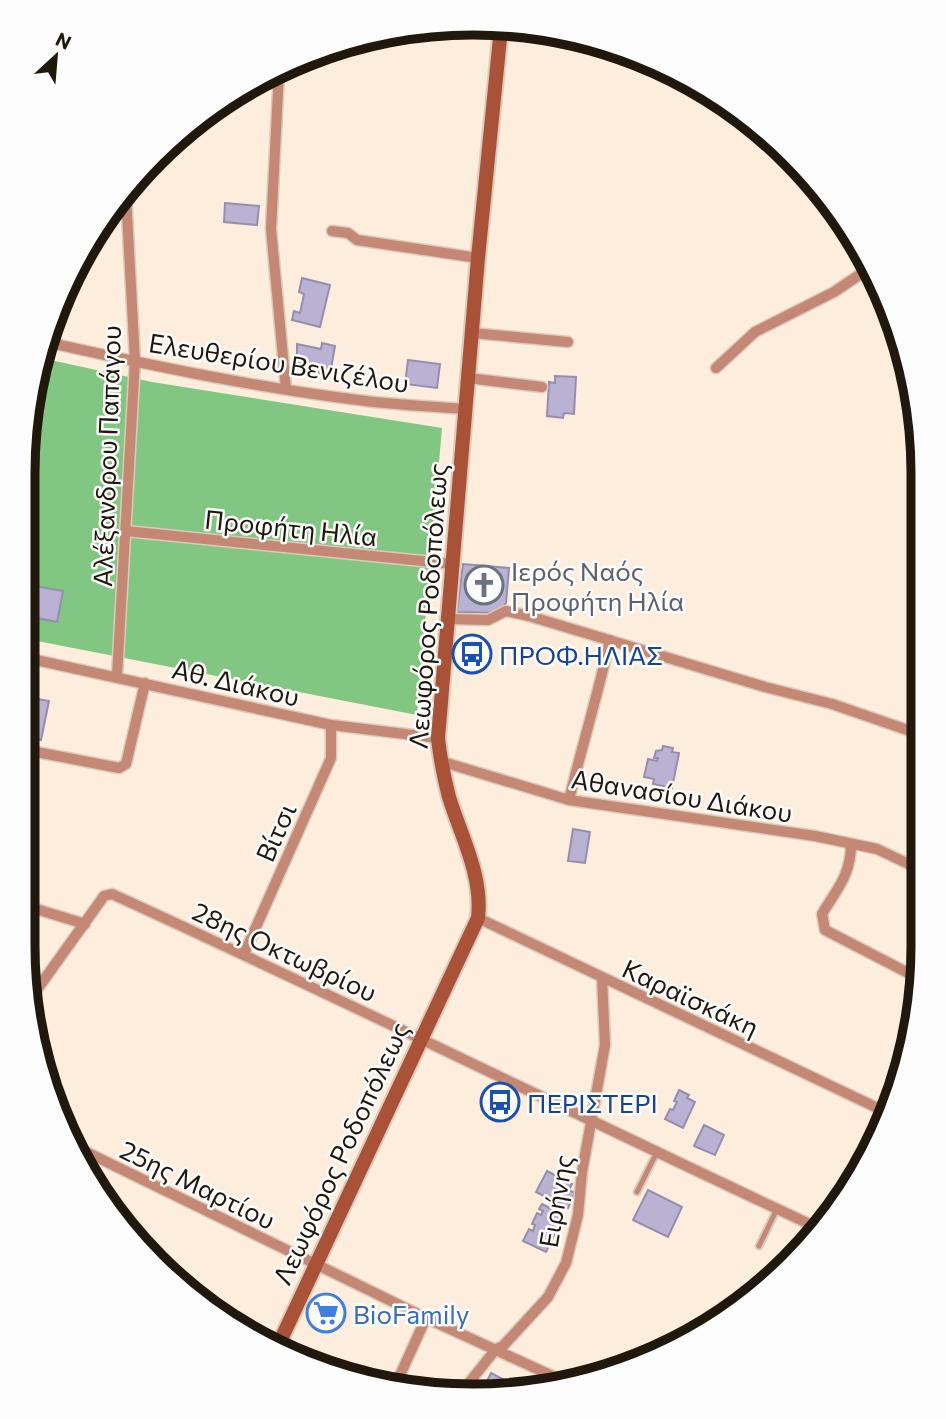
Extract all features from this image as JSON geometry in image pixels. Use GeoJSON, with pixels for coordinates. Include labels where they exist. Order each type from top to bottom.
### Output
{"type":"FeatureCollection","features":[{"type":"Feature","properties":{"kind":"street","name":"Λεωφόρος Ροδοπόλεως"},"geometry":{"type":"LineString","coordinates":[[280,1339],[478,918],[480,905],[477,884],[440,761],[438,738],[478,258],[500,36]]}},
{"type":"Feature","properties":{"kind":"street"},"geometry":{"type":"LineString","coordinates":[[279,80],[271,229],[286,390]]}},
{"type":"Feature","properties":{"kind":"street","name":"Αλέξανδρου Παπάγου"},"geometry":{"type":"LineString","coordinates":[[117,676],[135,361],[126,206]]}},
{"type":"Feature","properties":{"kind":"street"},"geometry":{"type":"LineString","coordinates":[[332,231],[348,233],[358,240],[478,258]]}},
{"type":"Feature","properties":{"kind":"street"},"geometry":{"type":"LineString","coordinates":[[716,368],[755,332],[834,292],[862,273]]}},
{"type":"Feature","properties":{"kind":"street"},"geometry":{"type":"LineString","coordinates":[[472,333],[568,342]]}},
{"type":"Feature","properties":{"kind":"street","name":"Ελευθερίου Βενιζέλου"},"geometry":{"type":"LineString","coordinates":[[55,344],[286,390],[360,400],[465,409]]}},
{"type":"Feature","properties":{"kind":"street"},"geometry":{"type":"LineString","coordinates":[[468,378],[542,387]]}},
{"type":"Feature","properties":{"kind":"street","name":"Προφήτη Ηλία"},"geometry":{"type":"LineString","coordinates":[[126,531],[452,564]]}},
{"type":"Feature","properties":{"kind":"street"},"geometry":{"type":"LineString","coordinates":[[447,619],[488,620],[506,611],[556,623],[765,687],[832,704],[911,731]]}},
{"type":"Feature","properties":{"kind":"street"},"geometry":{"type":"LineString","coordinates":[[569,800],[610,640]]}},
{"type":"Feature","properties":{"kind":"street","name":"Αθ. Διάκου"},"geometry":{"type":"LineString","coordinates":[[35,660],[331,725],[438,738]]}},
{"type":"Feature","properties":{"kind":"street"},"geometry":{"type":"LineString","coordinates":[[35,752],[119,768],[126,764],[145,683]]}},
{"type":"Feature","properties":{"kind":"street","name":"Βίτσι"},"geometry":{"type":"LineString","coordinates":[[244,954],[331,758],[331,725]]}},
{"type":"Feature","properties":{"kind":"street","name":"Αθανασίου Διάκου"},"geometry":{"type":"LineString","coordinates":[[440,761],[569,800],[816,836],[877,849],[911,864]]}},
{"type":"Feature","properties":{"kind":"street"},"geometry":{"type":"LineString","coordinates":[[851,844],[851,862],[822,914],[825,930],[910,974]]}},
{"type":"Feature","properties":{"kind":"street","name":"28ης Οκτωβρίου"},"geometry":{"type":"LineString","coordinates":[[85,924],[104,896],[112,894],[244,954],[811,1225]]}},
{"type":"Feature","properties":{"kind":"street"},"geometry":{"type":"LineString","coordinates":[[35,909],[85,924],[38,989]]}},
{"type":"Feature","properties":{"kind":"street","name":"Καραϊσκάκη"},"geometry":{"type":"LineString","coordinates":[[478,918],[880,1109]]}},
{"type":"Feature","properties":{"kind":"street","name":"Ειρήνης"},"geometry":{"type":"LineString","coordinates":[[468,1384],[496,1349],[503,1346],[548,1297],[566,1263],[578,1215],[591,1121],[606,1045],[602,978]]}},
{"type":"Feature","properties":{"kind":"street","name":"25ης Μαρτίου"},"geometry":{"type":"LineString","coordinates":[[87,1152],[426,1318],[554,1377]]}},
{"type":"Feature","properties":{"kind":"street"},"geometry":{"type":"LineString","coordinates":[[399,1378],[426,1318]]}},
{"type":"Feature","properties":{"kind":"lane"},"geometry":{"type":"LineString","coordinates":[[637,1192],[657,1152]]}},
{"type":"Feature","properties":{"kind":"lane"},"geometry":{"type":"LineString","coordinates":[[760,1246],[777,1209]]}},
{"type":"Feature","properties":{"kind":"green space"},"geometry":{"type":"Polygon","coordinates":[[[50,360],[152,382],[442,428],[417,715],[35,641],[36,444],[43,388],[50,360]]]}},
{"type":"Feature","properties":{"kind":"building"},"geometry":{"type":"Polygon","coordinates":[[[225,203],[259,206],[257,225],[224,222],[225,203]]]}},
{"type":"Feature","properties":{"kind":"building"},"geometry":{"type":"Polygon","coordinates":[[[302,278],[330,285],[320,327],[292,320],[294,311],[300,313],[304,294],[299,292],[302,278]]]}},
{"type":"Feature","properties":{"kind":"building"},"geometry":{"type":"Polygon","coordinates":[[[322,343],[335,346],[330,375],[297,368],[297,344],[321,349],[322,343]]]}},
{"type":"Feature","properties":{"kind":"building"},"geometry":{"type":"Polygon","coordinates":[[[408,360],[440,364],[437,388],[405,384],[408,360]]]}},
{"type":"Feature","properties":{"kind":"building"},"geometry":{"type":"Polygon","coordinates":[[[555,376],[576,377],[574,414],[564,413],[563,418],[547,416],[549,382],[555,383],[555,376]]]}},
{"type":"Feature","properties":{"kind":"building","name":"Ιερός Ναός Προφήτη Ηλία"},"geometry":{"type":"Polygon","coordinates":[[[463,564],[509,568],[506,603],[499,613],[457,612],[463,564]]]}},
{"type":"Feature","properties":{"kind":"building"},"geometry":{"type":"Polygon","coordinates":[[[35,586],[63,591],[57,622],[35,617],[35,586]]]}},
{"type":"Feature","properties":{"kind":"building"},"geometry":{"type":"Polygon","coordinates":[[[35,698],[49,701],[41,740],[35,739],[35,698]]]}},
{"type":"Feature","properties":{"kind":"building"},"geometry":{"type":"Polygon","coordinates":[[[663,746],[673,748],[672,752],[679,753],[672,788],[653,784],[654,779],[644,777],[648,759],[657,761],[658,758],[654,758],[656,751],[662,750],[663,746]]]}},
{"type":"Feature","properties":{"kind":"building"},"geometry":{"type":"Polygon","coordinates":[[[573,829],[590,832],[585,863],[568,861],[573,829]]]}},
{"type":"Feature","properties":{"kind":"building"},"geometry":{"type":"Polygon","coordinates":[[[679,1090],[695,1102],[683,1128],[665,1119],[677,1102],[674,1101],[679,1090]]]}},
{"type":"Feature","properties":{"kind":"building"},"geometry":{"type":"Polygon","coordinates":[[[704,1125],[724,1135],[715,1155],[694,1146],[704,1125]]]}},
{"type":"Feature","properties":{"kind":"building"},"geometry":{"type":"Polygon","coordinates":[[[547,1171],[572,1184],[569,1190],[575,1193],[568,1208],[536,1192],[547,1171]]]}},
{"type":"Feature","properties":{"kind":"building"},"geometry":{"type":"Polygon","coordinates":[[[648,1190],[682,1207],[668,1237],[633,1220],[648,1190]]]}},
{"type":"Feature","properties":{"kind":"building"},"geometry":{"type":"Polygon","coordinates":[[[542,1204],[564,1215],[546,1252],[523,1241],[529,1229],[533,1231],[535,1225],[532,1224],[537,1213],[541,1215],[543,1211],[539,1209],[542,1204]]]}},
{"type":"Feature","properties":{"kind":"building","name":"BioFamily"},"geometry":{"type":"Polygon","coordinates":[[[323,1297],[341,1305],[329,1329],[312,1320],[323,1297]]]}},
{"type":"Feature","properties":{"kind":"building"},"geometry":{"type":"Polygon","coordinates":[[[491,1373],[509,1382],[502,1383],[486,1384],[491,1373]]]}},
{"type":"Feature","properties":{"kind":"place","name":"Ιερός Ναός Προφήτη Ηλία"},"geometry":{"type":"Point","coordinates":[484,585]}},
{"type":"Feature","properties":{"kind":"place","name":"ΠΡΟΦ.ΗΛΙΑΣ"},"geometry":{"type":"Point","coordinates":[472,654]}},
{"type":"Feature","properties":{"kind":"place","name":"ΠΕΡΙΣΤΕΡΙ"},"geometry":{"type":"Point","coordinates":[500,1102]}},
{"type":"Feature","properties":{"kind":"place","name":"BioFamily"},"geometry":{"type":"Point","coordinates":[326,1313]}}]}
